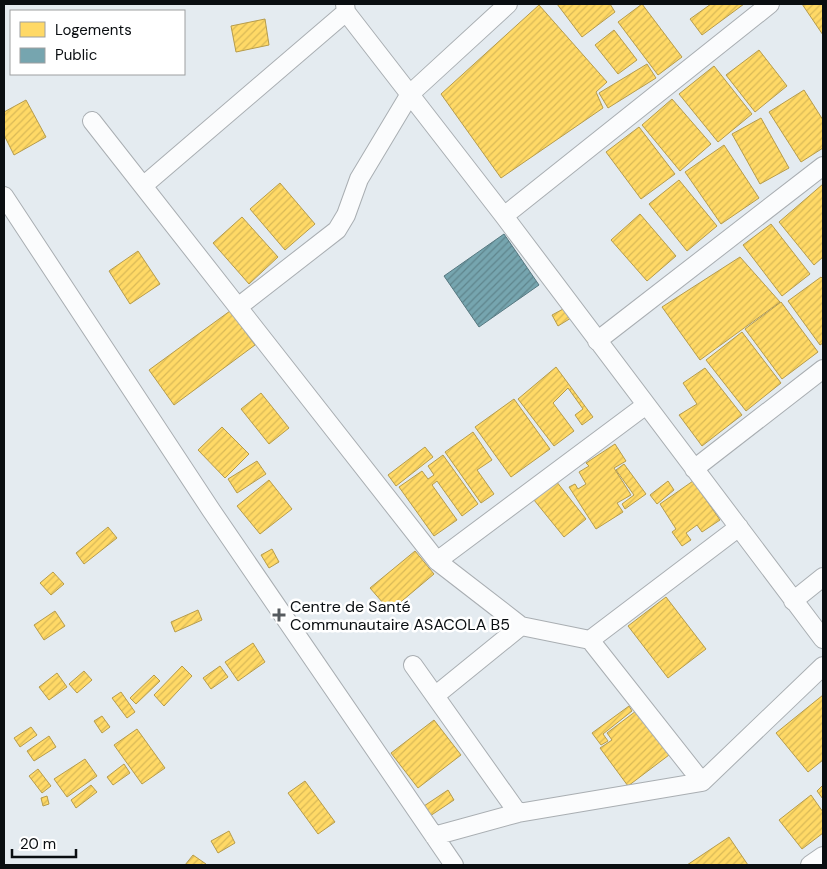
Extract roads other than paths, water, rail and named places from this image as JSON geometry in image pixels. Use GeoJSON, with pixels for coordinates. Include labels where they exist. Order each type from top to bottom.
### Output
{"type":"FeatureCollection","features":[{"type":"Feature","properties":{"kind":"street"},"geometry":{"type":"LineString","coordinates":[[238,307],[337,230],[346,215],[359,179],[410,94],[508,4]]}},
{"type":"Feature","properties":{"kind":"street"},"geometry":{"type":"LineString","coordinates":[[504,216],[770,4]]}},
{"type":"Feature","properties":{"kind":"street"},"geometry":{"type":"LineString","coordinates":[[143,186],[346,8],[793,601],[823,638]]}},
{"type":"Feature","properties":{"kind":"street"},"geometry":{"type":"LineString","coordinates":[[92,121],[436,560],[521,626],[590,640],[702,782]]}},
{"type":"Feature","properties":{"kind":"street"},"geometry":{"type":"LineString","coordinates":[[597,341],[823,166]]}},
{"type":"Feature","properties":{"kind":"street"},"geometry":{"type":"LineString","coordinates":[[4,196],[210,510],[454,865]]}},
{"type":"Feature","properties":{"kind":"street"},"geometry":{"type":"LineString","coordinates":[[694,469],[823,369]]}},
{"type":"Feature","properties":{"kind":"street"},"geometry":{"type":"LineString","coordinates":[[436,560],[646,405]]}},
{"type":"Feature","properties":{"kind":"street"},"geometry":{"type":"LineString","coordinates":[[590,640],[739,527]]}},
{"type":"Feature","properties":{"kind":"street"},"geometry":{"type":"LineString","coordinates":[[793,601],[823,577]]}},
{"type":"Feature","properties":{"kind":"street"},"geometry":{"type":"LineString","coordinates":[[436,695],[521,626]]}},
{"type":"Feature","properties":{"kind":"street"},"geometry":{"type":"LineString","coordinates":[[413,665],[436,695],[518,814]]}},
{"type":"Feature","properties":{"kind":"street"},"geometry":{"type":"LineString","coordinates":[[434,836],[518,814],[702,782],[823,666]]}},
{"type":"Feature","properties":{"kind":"street"},"geometry":{"type":"LineString","coordinates":[[810,865],[823,856]]}},
{"type":"Feature","properties":{"kind":"place","name":"Centre de Santé Communautaire ASACOLA B5"},"geometry":{"type":"Point","coordinates":[279,615]}}]}
